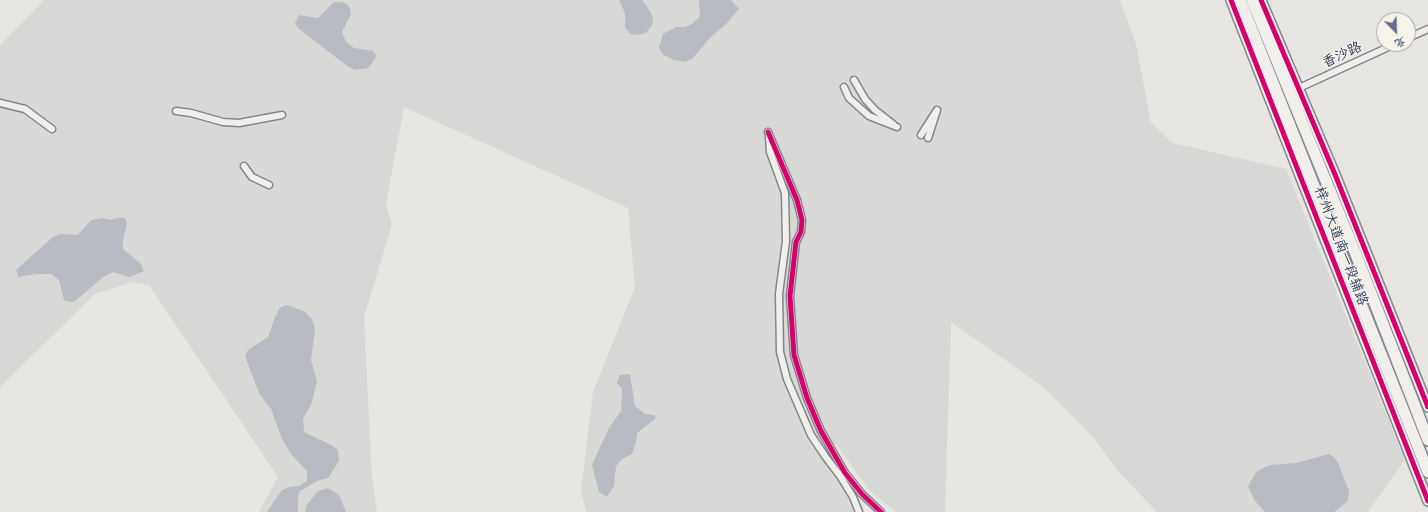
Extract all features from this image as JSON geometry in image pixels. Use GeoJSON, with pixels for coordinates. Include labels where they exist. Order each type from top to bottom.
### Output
{"type":"FeatureCollection","features":[{"type":"Feature","properties":{"kind":"highway"},"geometry":{"type":"LineString","coordinates":[[1240,0],[1428,472]]}},
{"type":"Feature","properties":{"kind":"highway"},"geometry":{"type":"LineString","coordinates":[[1252,0],[1355,252],[1428,440]]}},
{"type":"Feature","properties":{"kind":"main road","name":"梓州大道南一段辅路"},"geometry":{"type":"LineString","coordinates":[[1231,0],[1428,501]]}},
{"type":"Feature","properties":{"kind":"main road","name":"梓州大道南一段辅路"},"geometry":{"type":"LineString","coordinates":[[1261,0],[1328,158],[1428,407]]}},
{"type":"Feature","properties":{"kind":"main road"},"geometry":{"type":"LineString","coordinates":[[1328,158],[1355,252]]}},
{"type":"Feature","properties":{"kind":"street"},"geometry":{"type":"LineString","coordinates":[[1416,34],[1428,29]]}},
{"type":"Feature","properties":{"kind":"street","name":"香沙路"},"geometry":{"type":"LineString","coordinates":[[1299,88],[1378,52]]}},
{"type":"Feature","properties":{"kind":"street"},"geometry":{"type":"LineString","coordinates":[[844,87],[849,98],[869,116],[897,127],[875,110],[865,99],[854,80]]}},
{"type":"Feature","properties":{"kind":"street"},"geometry":{"type":"LineString","coordinates":[[0,103],[25,109],[52,129]]}},
{"type":"Feature","properties":{"kind":"street"},"geometry":{"type":"LineString","coordinates":[[921,135],[937,110],[928,138]]}},
{"type":"Feature","properties":{"kind":"street"},"geometry":{"type":"LineString","coordinates":[[176,111],[191,113],[223,122],[239,123],[282,115]]}},
{"type":"Feature","properties":{"kind":"street"},"geometry":{"type":"LineString","coordinates":[[859,512],[843,474],[821,431],[807,398],[794,355],[790,296],[796,242],[801,232],[802,220],[797,200],[768,132],[770,152],[785,193],[786,241],[780,294],[780,352],[787,379],[811,435],[824,456],[843,474],[881,512]]}},
{"type":"Feature","properties":{"kind":"street"},"geometry":{"type":"LineString","coordinates":[[244,166],[252,177],[269,185]]}},
{"type":"Feature","properties":{"kind":"shaded area"},"geometry":{"type":"Polygon","coordinates":[[[44,0],[1120,0],[1136,44],[1151,123],[1173,143],[1286,169],[1405,460],[1368,512],[1157,512],[1118,471],[1093,437],[1042,386],[951,322],[945,512],[896,512],[869,490],[836,444],[819,455],[842,483],[851,501],[854,512],[586,512],[581,491],[593,392],[635,287],[628,208],[404,107],[386,204],[392,225],[364,317],[372,478],[377,512],[259,512],[278,477],[149,285],[133,282],[95,294],[0,387],[0,45],[44,0]]]}},
{"type":"Feature","properties":{"kind":"shaded area"},"geometry":{"type":"Polygon","coordinates":[[[619,0],[642,0],[653,18],[652,25],[646,33],[638,35],[631,34],[625,28],[625,14],[619,0]]]}},
{"type":"Feature","properties":{"kind":"shaded area"},"geometry":{"type":"Polygon","coordinates":[[[699,0],[731,0],[739,9],[726,24],[710,38],[692,59],[685,62],[674,60],[662,54],[659,47],[663,34],[676,27],[685,27],[692,24],[700,17],[699,0]]]}},
{"type":"Feature","properties":{"kind":"shaded area"},"geometry":{"type":"Polygon","coordinates":[[[334,2],[347,4],[350,9],[351,14],[342,32],[346,42],[354,48],[373,51],[376,55],[375,59],[368,68],[355,70],[347,66],[298,28],[295,23],[299,15],[318,18],[334,2]]]}},
{"type":"Feature","properties":{"kind":"shaded area"},"geometry":{"type":"Polygon","coordinates":[[[102,218],[110,220],[125,218],[127,223],[123,240],[123,249],[140,263],[144,271],[129,277],[113,272],[102,278],[75,301],[70,302],[64,300],[59,280],[51,274],[37,274],[18,277],[16,270],[53,237],[61,234],[78,235],[91,220],[102,218]]]}},
{"type":"Feature","properties":{"kind":"shaded area"},"geometry":{"type":"Polygon","coordinates":[[[286,305],[304,311],[312,319],[315,329],[311,360],[317,381],[311,405],[303,419],[304,432],[338,450],[339,461],[328,478],[317,481],[300,491],[298,498],[298,512],[267,512],[282,490],[289,487],[299,486],[307,481],[307,471],[291,454],[282,439],[271,409],[259,393],[245,356],[248,350],[268,337],[280,308],[286,305]]]}},
{"type":"Feature","properties":{"kind":"shaded area"},"geometry":{"type":"Polygon","coordinates":[[[630,374],[635,406],[645,414],[654,415],[656,418],[637,433],[632,454],[622,459],[616,466],[614,486],[607,497],[599,492],[592,465],[609,428],[621,411],[622,389],[617,383],[620,375],[630,374]]]}},
{"type":"Feature","properties":{"kind":"shaded area"},"geometry":{"type":"Polygon","coordinates":[[[1329,454],[1334,457],[1339,465],[1349,491],[1348,501],[1334,512],[1265,512],[1255,501],[1248,486],[1257,471],[1270,465],[1296,463],[1329,454]]]}},
{"type":"Feature","properties":{"kind":"shaded area"},"geometry":{"type":"Polygon","coordinates":[[[328,488],[340,497],[346,512],[305,512],[306,506],[318,491],[328,488]]]}},
{"type":"Feature","properties":{"kind":"cycle path"},"geometry":{"type":"LineString","coordinates":[[1231,0],[1428,501]]}},
{"type":"Feature","properties":{"kind":"cycle path"},"geometry":{"type":"LineString","coordinates":[[1261,0],[1334,172],[1428,407]]}},
{"type":"Feature","properties":{"kind":"cycle path"},"geometry":{"type":"LineString","coordinates":[[768,132],[797,200],[802,220],[801,232],[796,242],[790,296],[794,355],[807,398],[821,431],[845,473],[862,494],[881,512]]}}]}
